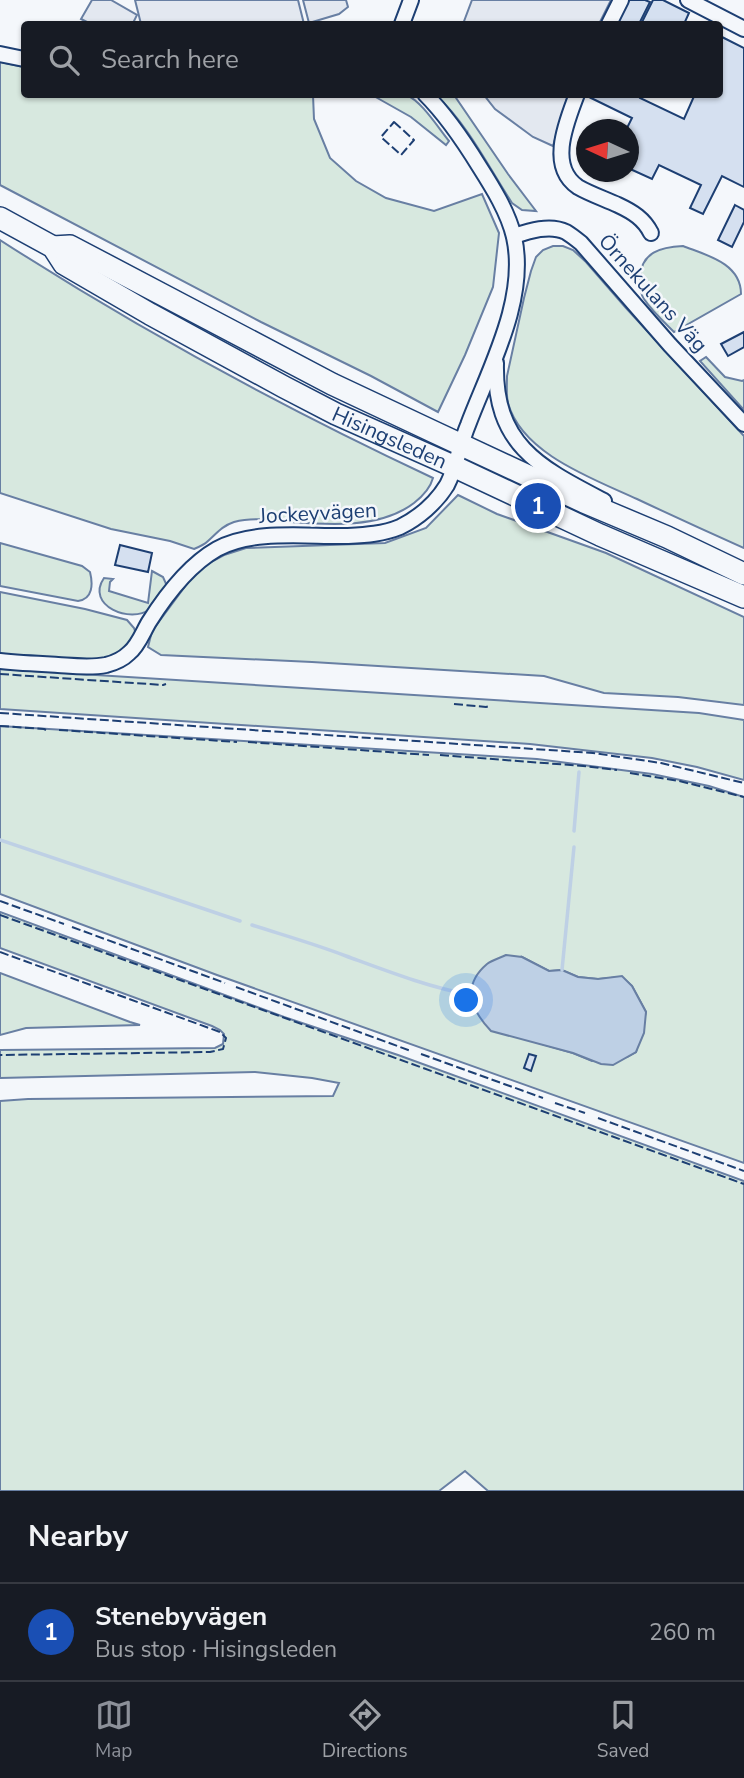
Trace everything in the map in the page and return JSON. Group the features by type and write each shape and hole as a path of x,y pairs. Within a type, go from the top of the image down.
{"highway":[{"name":"Hisingsleden","path":"0,218 53,247 64,264 150,314 336,414 600,535 744,597"},
{"name":"Hisingsleden","path":"53,247 70,246 332,384 744,574"}],"street":[{"path":"403,21 411,0"},
{"path":"610,21 621,0"},
{"path":"688,0 744,29"},
{"path":"0,54 21,58"},
{"path":"429,98 446,117 488,180 498,197 513,236 517,268 515,292 496,355 495,385 500,410 508,428 523,448 542,466 612,505 633,523"},
{"name":"Örnekulans Väg","path":"576,98 568,118 561,154 569,178 578,186 645,221 651,233"},
{"name":"Örnekulans Väg","path":"513,236 554,229 565,232 581,243 670,345 744,424"},
{"name":"Jockeyvägen","path":"0,661 85,667 119,661 131,652 151,618 183,577 219,548 259,537 381,533 418,517 448,482 496,355"}],"shaded area":[{"path":"92,0 111,0 137,15 134,21 81,19"},
{"path":"135,0 298,0 303,21 140,21"},
{"path":"303,0 346,0 348,7 339,14 308,21"},
{"path":"472,0 611,0 600,21 464,21"},
{"path":"0,62 21,66 21,98 313,98 314,119 330,158 356,181 386,198 434,211 482,194 499,233 493,287 438,412 0,185"},
{"path":"377,98 412,98 449,141 446,145 411,117"},
{"path":"439,98 456,98 536,211 522,210 512,203 468,133"},
{"path":"486,98 567,98 553,146 533,137 495,109"},
{"path":"0,240 105,305 212,366 433,478 430,486 414,503 386,517 337,524 241,520 226,526 205,544 194,549 170,541 111,529 0,493"},
{"path":"553,246 573,250 586,262 744,436 744,548 562,463 528,437 516,421 508,403 507,376 531,271 536,257"},
{"path":"683,246 711,257 729,268 739,283 741,294 674,332 643,297 640,278 641,269 648,257 660,250"},
{"path":"706,357 725,377 744,380 744,410 700,361"},
{"path":"458,495 497,514 606,553 744,617 744,705 678,697 604,693 544,676 161,655 148,647 152,631 198,569 224,555 246,548 385,543 426,528"},
{"path":"0,543 82,566 90,572 89,594 78,601 0,586"},
{"path":"152,571 163,577 167,586 153,607 142,613 113,610 100,597 104,578 113,579 109,591 148,603"},
{"path":"0,592 127,620 136,634 133,643 105,661 0,657"},
{"path":"0,669 699,713 744,720 744,780 652,758 530,744 0,709"},
{"path":"0,726 537,759 652,774 709,786 744,797 744,1163 217,975 0,894","holes":["522,957 549,971 562,970 578,977 598,979 622,977 632,986 646,1012 636,1052 627,1057 592,1061 535,1042"]},
{"path":"0,912 284,1017 398,1055 744,1181 744,1491 488,1491 465,1471 439,1491 0,1491 0,1101 333,1096 339,1083 255,1072 0,1078 0,1050 215,1048 223,1044 224,1034 212,1026 0,948"},
{"path":"0,973 140,1025 26,1028 0,1035"}],"water":[{"path":"506,955 522,957 549,971 562,970 578,977 598,979 622,976 632,986 646,1012 644,1033 636,1052 613,1065 601,1064 573,1053 491,1031 478,1015 472,989 479,972 487,964"}],"building":[{"path":"629,0 650,2 640,21 618,21"},
{"path":"653,0 663,0 689,13 685,21 642,21"},
{"path":"723,38 744,48 744,187 722,176 703,214 690,208 701,185 659,165 652,179 639,173 639,119 632,119 591,98 640,98 684,119 693,98 723,98"},
{"path":"735,205 744,210 744,222 732,247 718,240"},
{"path":"744,332 744,347 728,356 721,344"},
{"path":"120,545 152,553 148,572 115,565"},
{"path":"529,1054 536,1056 531,1071 524,1068"}],"waterway":[{"path":"574,831 579,772"},
{"path":"0,840 240,921"},
{"path":"562,970 574,847"},
{"path":"252,925 439,988 471,995"}],"fence":[{"path":"394,122 414,140 401,155 381,137 394,122"},
{"path":"0,674 166,684"},
{"path":"454,704 490,706"},
{"path":"0,713 593,753 661,763 744,783"},
{"path":"0,726 46,730"},
{"path":"59,730 237,742"},
{"path":"248,742 429,755"},
{"path":"440,755 617,770"},
{"path":"630,773 679,781 744,797"},
{"path":"0,901 64,924"},
{"path":"0,915 744,1184"},
{"path":"72,927 225,983"},
{"path":"0,952 220,1032 226,1038 223,1049 210,1052 0,1055"},
{"path":"236,987 411,1051"},
{"path":"421,1054 543,1098"},
{"path":"555,1103 585,1113"},
{"path":"598,1118 744,1171"}],"place":[{"name":"Stenebyvägen","path":"538,506"}]}
